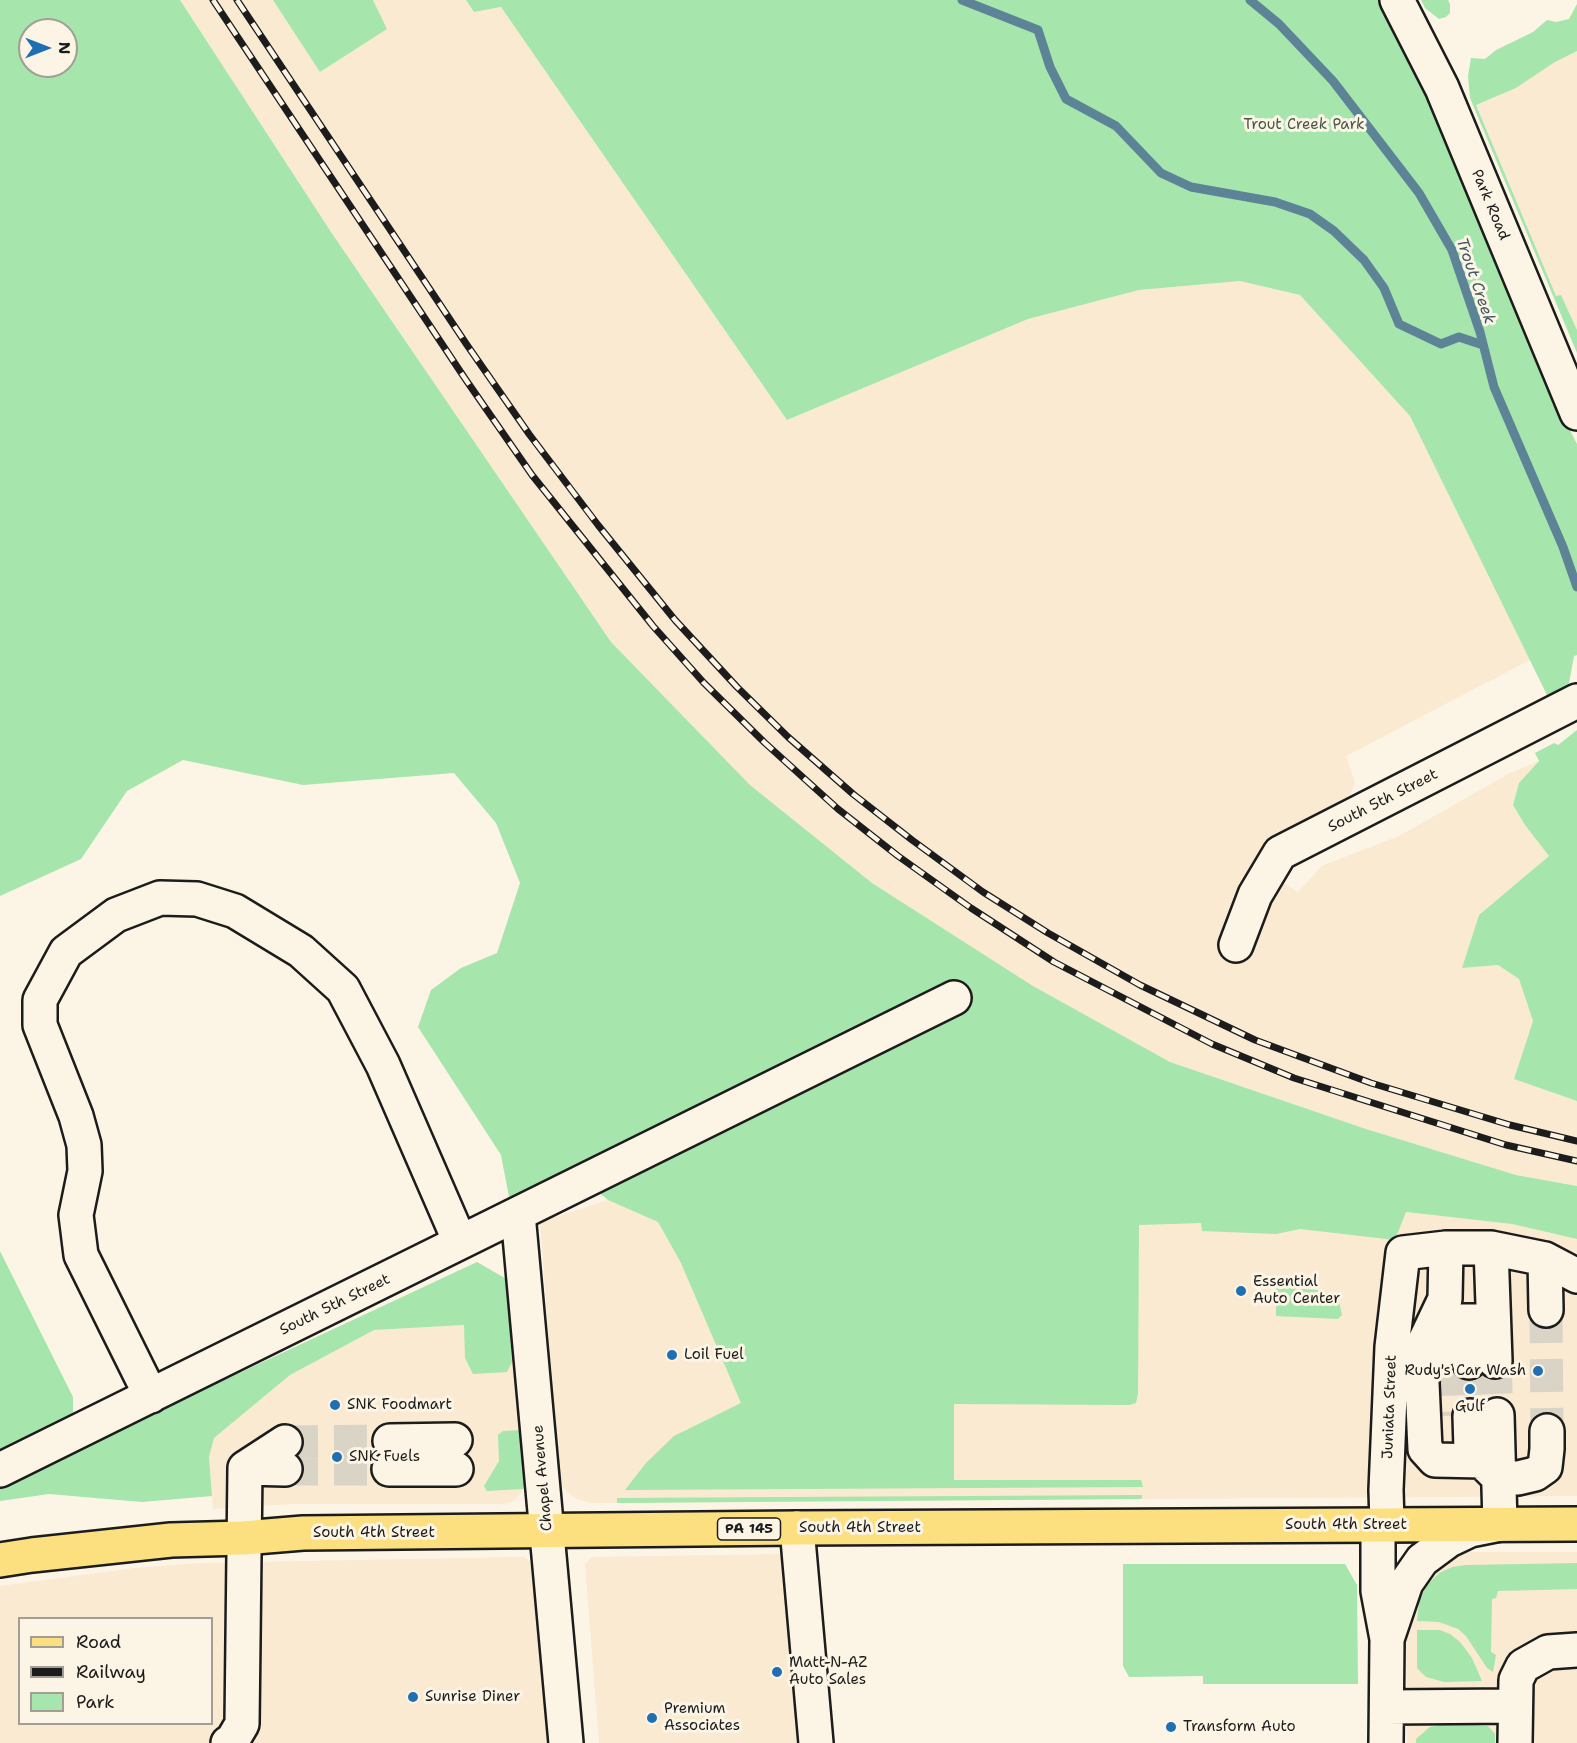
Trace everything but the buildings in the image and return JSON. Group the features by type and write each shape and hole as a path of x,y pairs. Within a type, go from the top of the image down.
{"main road":[{"name":"South 4th Street","path":"0,1560 171,1540 243,1538 303,1533 1577,1524"}],"street":[{"name":"Park Road","path":"1397,0 1442,88 1577,413"},
{"name":"South 5th Street","path":"1236,945 1255,895 1280,854 1577,701"},
{"path":"151,1396 81,1255 76,1215 85,1171 84,1145 76,1116 40,1025 40,1000 66,952 116,915 160,898 197,899 235,911 301,951 344,989 383,1065 460,1242"},
{"name":"South 5th Street","path":"0,1470 954,998"},
{"name":"Chapel Avenue","path":"518,1214 566,1743"},
{"path":"1489,1458 1482,1461 1435,1460 1425,1449 1422,1383 1424,1343 1444,1299 1446,1248 1491,1248 1545,1260 1577,1276"},
{"name":"Juniata Street","path":"1386,1743 1387,1640 1378,1591 1392,1347 1403,1253 1446,1248"},
{"path":"1481,1321 1443,1321 1469,1362 1481,1321 1491,1248"},
{"path":"1545,1260 1546,1310"},
{"path":"1387,1640 1406,1583 1422,1560 1449,1540 1470,1530 1500,1524 1489,1458 1470,1416 1444,1449 1489,1458 1518,1478 1535,1474 1545,1467 1547,1431"},
{"path":"390,1455 456,1454"},
{"path":"228,1743 232,1741 242,1724 245,1468 285,1456"},
{"path":"797,1528 816,1743"},
{"path":"1515,1743 1516,1680 1523,1666 1548,1652 1577,1650"},
{"path":"1387,1707 1515,1706"}],"shaded area":[{"path":"180,0 273,0 321,71 387,29 373,0 466,0 474,12 501,7 787,420 1028,319 1139,290 1240,281 1300,295 1410,416 1530,660 1346,756 1355,782 1350,796 1324,809 1256,866 1298,892 1322,866 1399,836 1510,773 1539,761 1519,783 1513,805 1549,856 1479,915 1462,968 1498,965 1519,979 1533,1021 1514,1079 1577,1101 1577,1186 1516,1175 1366,1129 1170,1062 1033,986 872,883 750,785 611,642 331,232"},
{"path":"1577,51 1577,330 1561,295 1556,297 1476,105 1516,88 1555,62"},
{"path":"889,1182 1406,1212 1512,1224 1577,1239 1577,1496 590,1503 577,1499 567,1492 563,1487 559,1471 540,1222 608,1200 658,1222 681,1263"},
{"path":"464,1325 515,1336 525,1483 522,1492 513,1501 504,1504 293,1504 213,1509 209,1457 214,1438 290,1375 374,1330"},
{"path":"1577,1552 1577,1743 1407,1743 1406,1613 1415,1584 1452,1554"},
{"path":"787,1554 806,1743 599,1743 585,1564 592,1557"},
{"path":"524,1557 530,1562 534,1572 548,1743 0,1743 0,1586 135,1568 200,1563"}],"green space":[{"path":"0,0 180,0 331,232 611,642 750,785 872,883 1033,986 1170,1062 1366,1129 1516,1175 1577,1186 1577,1239 1512,1224 1406,1212 1395,1240 1300,1229 1276,1234 1202,1231 1201,1223 1139,1225 1138,1393 1136,1403 1129,1405 954,1404 954,1480 1141,1480 1143,1487 625,1490 646,1463 674,1436 741,1403 681,1263 658,1222 608,1200 573,1171 510,1202 501,1155 418,1027 431,990 461,968 497,953 520,883 496,823 454,773 303,785 183,760 127,791 81,859 0,896"},
{"path":"273,0 373,0 387,29 320,72"},
{"name":"Trout Creek Park","path":"466,0 1383,0 1406,40 1561,413 1577,444 1577,655 1574,656 1569,683 1548,697 1410,416 1300,295 1240,281 1139,290 1028,319 787,420 501,7 474,12"},
{"path":"1421,0 1448,0 1450,13 1439,19 1425,8"},
{"path":"1577,4 1577,51 1555,62 1516,88 1476,105 1556,296 1561,295 1577,330 1577,353 1470,98 1468,76 1471,58 1485,59 1496,50 1533,32 1547,20 1556,22 1569,19"},
{"path":"1577,730 1577,1101 1514,1079 1533,1021 1519,979 1498,965 1462,968 1479,915 1549,856 1513,805 1519,783 1539,761 1535,753 1554,743 1558,745"},
{"path":"0,1251 73,1397 73,1415 40,1437 0,1457"},
{"path":"477,1262 510,1281 515,1336 510,1335 512,1362 507,1372 473,1374 465,1358 464,1325 374,1330 290,1375 214,1438 209,1457 212,1496 142,1502 49,1494 0,1501 0,1481 175,1403"},
{"path":"1276,1287 1317,1290 1332,1294 1339,1301 1342,1315 1338,1319 1276,1316"},
{"path":"522,1430 525,1483 523,1489 487,1491 484,1486 499,1461 498,1435 503,1431"},
{"path":"1142,1495 1140,1499 617,1503 617,1498"},
{"path":"1577,1563 1577,1589 1498,1591 1496,1598 1492,1599 1491,1652 1496,1655 1493,1672 1487,1668 1466,1636 1458,1629 1439,1622 1417,1621 1419,1602 1426,1586 1439,1573 1452,1567"},
{"path":"1123,1564 1345,1564 1357,1585 1358,1684 1203,1684 1203,1676 1129,1677 1123,1666"},
{"path":"1417,1630 1440,1630 1450,1634 1460,1642 1472,1658 1482,1681 1444,1682 1426,1677 1417,1668"},
{"path":"1450,1723 1488,1726 1495,1734 1495,1743 1416,1743 1416,1739 1430,1727"}],"waterway":[{"path":"962,0 1038,30 1050,67 1066,99 1116,126 1161,173 1191,187 1275,202 1310,214 1334,231 1364,260 1384,288 1399,324 1441,344 1459,337 1483,345"},
{"name":"Trout Creek","path":"1250,0 1279,24 1333,81 1419,193 1452,250 1480,332 1494,387 1563,547 1577,587"}],"tunnel":[{"path":"1546,1310 1547,1431"},
{"path":"1495,1361 1497,1415"},
{"path":"1469,1362 1470,1416"},
{"path":"1442,1363 1444,1416"},
{"path":"285,1442 390,1441"},
{"path":"285,1469 389,1469"}],"railway":[{"path":"213,0 466,380 532,475 653,626 704,683 765,743 838,809 898,856 971,908 1054,962 1212,1044 1294,1078 1506,1145 1577,1161"},
{"path":"237,0 467,345 529,434 598,525 675,620 737,687 788,737 853,794 983,892 1048,933 1140,985 1255,1040 1371,1083 1510,1125 1577,1141"}],"place":[{"name":"Essential Auto Center","path":"1241,1291"},
{"name":"Loil Fuel","path":"672,1355"},
{"name":"Rudy's Car Wash","path":"1538,1371"},
{"name":"Gulf","path":"1470,1389"},
{"name":"SNK Foodmart","path":"335,1405"},
{"name":"SNK Fuels","path":"337,1457"},
{"name":"Matt-N-AZ Auto Sales","path":"777,1672"},
{"name":"Sunrise Diner","path":"413,1697"},
{"name":"Premium Associates","path":"652,1718"},
{"name":"Transform Auto","path":"1171,1727"}]}
